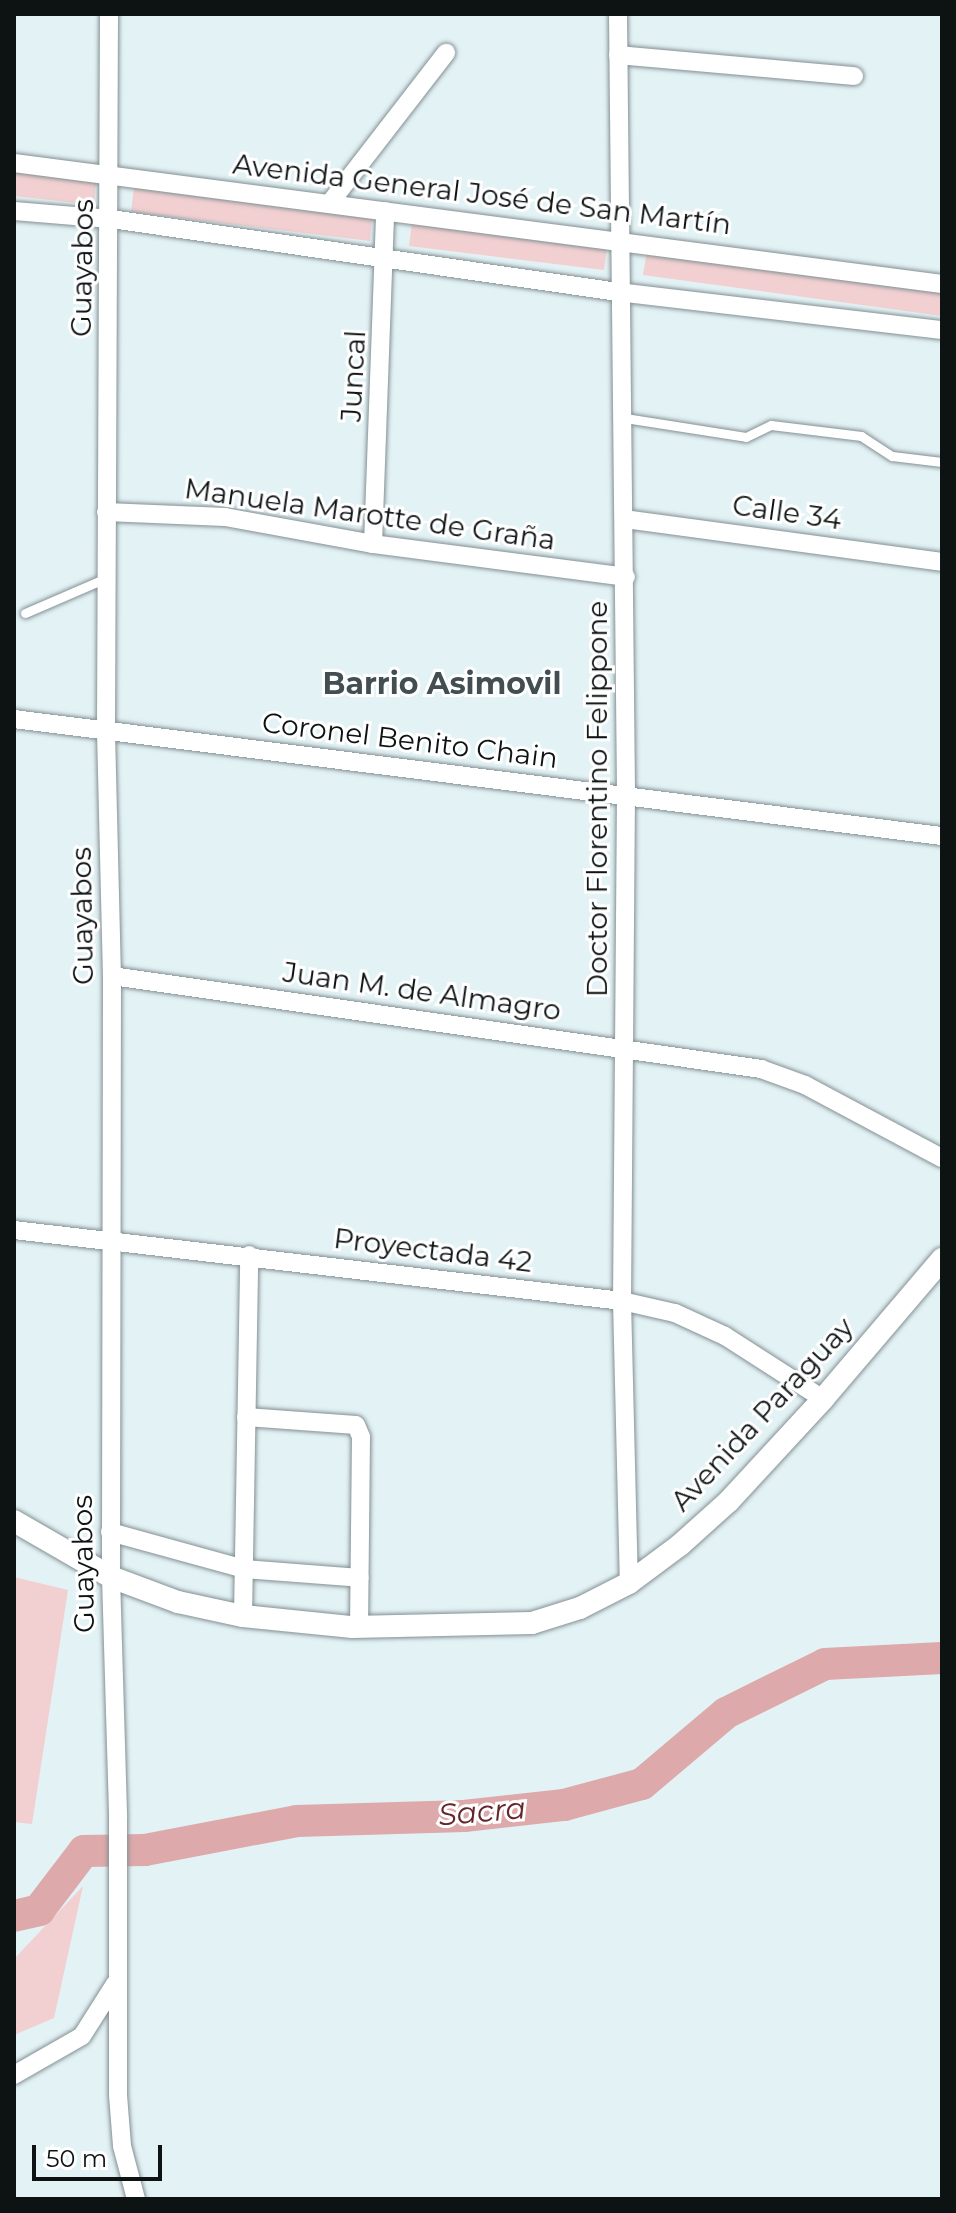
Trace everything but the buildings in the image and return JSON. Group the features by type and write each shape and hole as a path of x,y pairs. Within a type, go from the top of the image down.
{"street":[{"name":"Guayabos","path":"109,14 111,219 106,732 112,976 110,1532 118,1818 122,2146 136,2199"},
{"name":"Doctor Florentino Felippone","path":"618,14 618,292 625,418 626,577 622,1301 629,1583"},
{"path":"330,203 446,53"},
{"path":"618,55 854,76"},
{"name":"Avenida General José de San Martín","path":"14,163 620,239 942,284"},
{"path":"14,211 111,219 618,292 942,330"},
{"name":"Juncal","path":"373,544 386,258 385,211"},
{"name":"Manuela Marotte de Graña","path":"106,512 225,517 373,544 626,577"},
{"name":"Calle 34","path":"625,519 942,562"},
{"name":"Coronel Benito Chain","path":"14,719 942,836"},
{"name":"Juan M. de Almagro","path":"112,976 761,1069 805,1085 942,1158"},
{"name":"Proyectada 42","path":"14,1230 109,1237 622,1301 675,1313 725,1336 823,1399"},
{"path":"243,1616 249,1255"},
{"name":"Avenida Paraguay","path":"14,1521 111,1577 178,1602 243,1616 359,1627 532,1623 580,1608 629,1583 729,1501 823,1399 942,1259"},
{"path":"246,1417 356,1425 361,1437 359,1627"},
{"path":"110,1532 244,1569 360,1578"},
{"path":"14,2075 82,2036 118,1977"}],"lane":[{"path":"625,418 746,437 771,425 861,436 892,456 942,462"},
{"path":"25,613 106,578"}],"shaded area":[{"path":"14,171 96,180 94,205 14,196"},
{"path":"134,187 372,217 370,241 131,212"},
{"path":"412,222 607,246 604,270 409,246"},
{"path":"647,251 942,292 942,316 643,275"},
{"path":"14,1577 68,1590 32,1824 14,1822"},
{"path":"83,1886 54,2018 14,2035 14,1959"}],"waterway":[{"name":"Sacra","path":"14,1916 39,1910 84,1851 145,1850 297,1821 464,1816 564,1805 642,1784 726,1713 825,1664 942,1658"}],"district":[{"name":"Barrio Asimovil","path":"442,684"}]}
